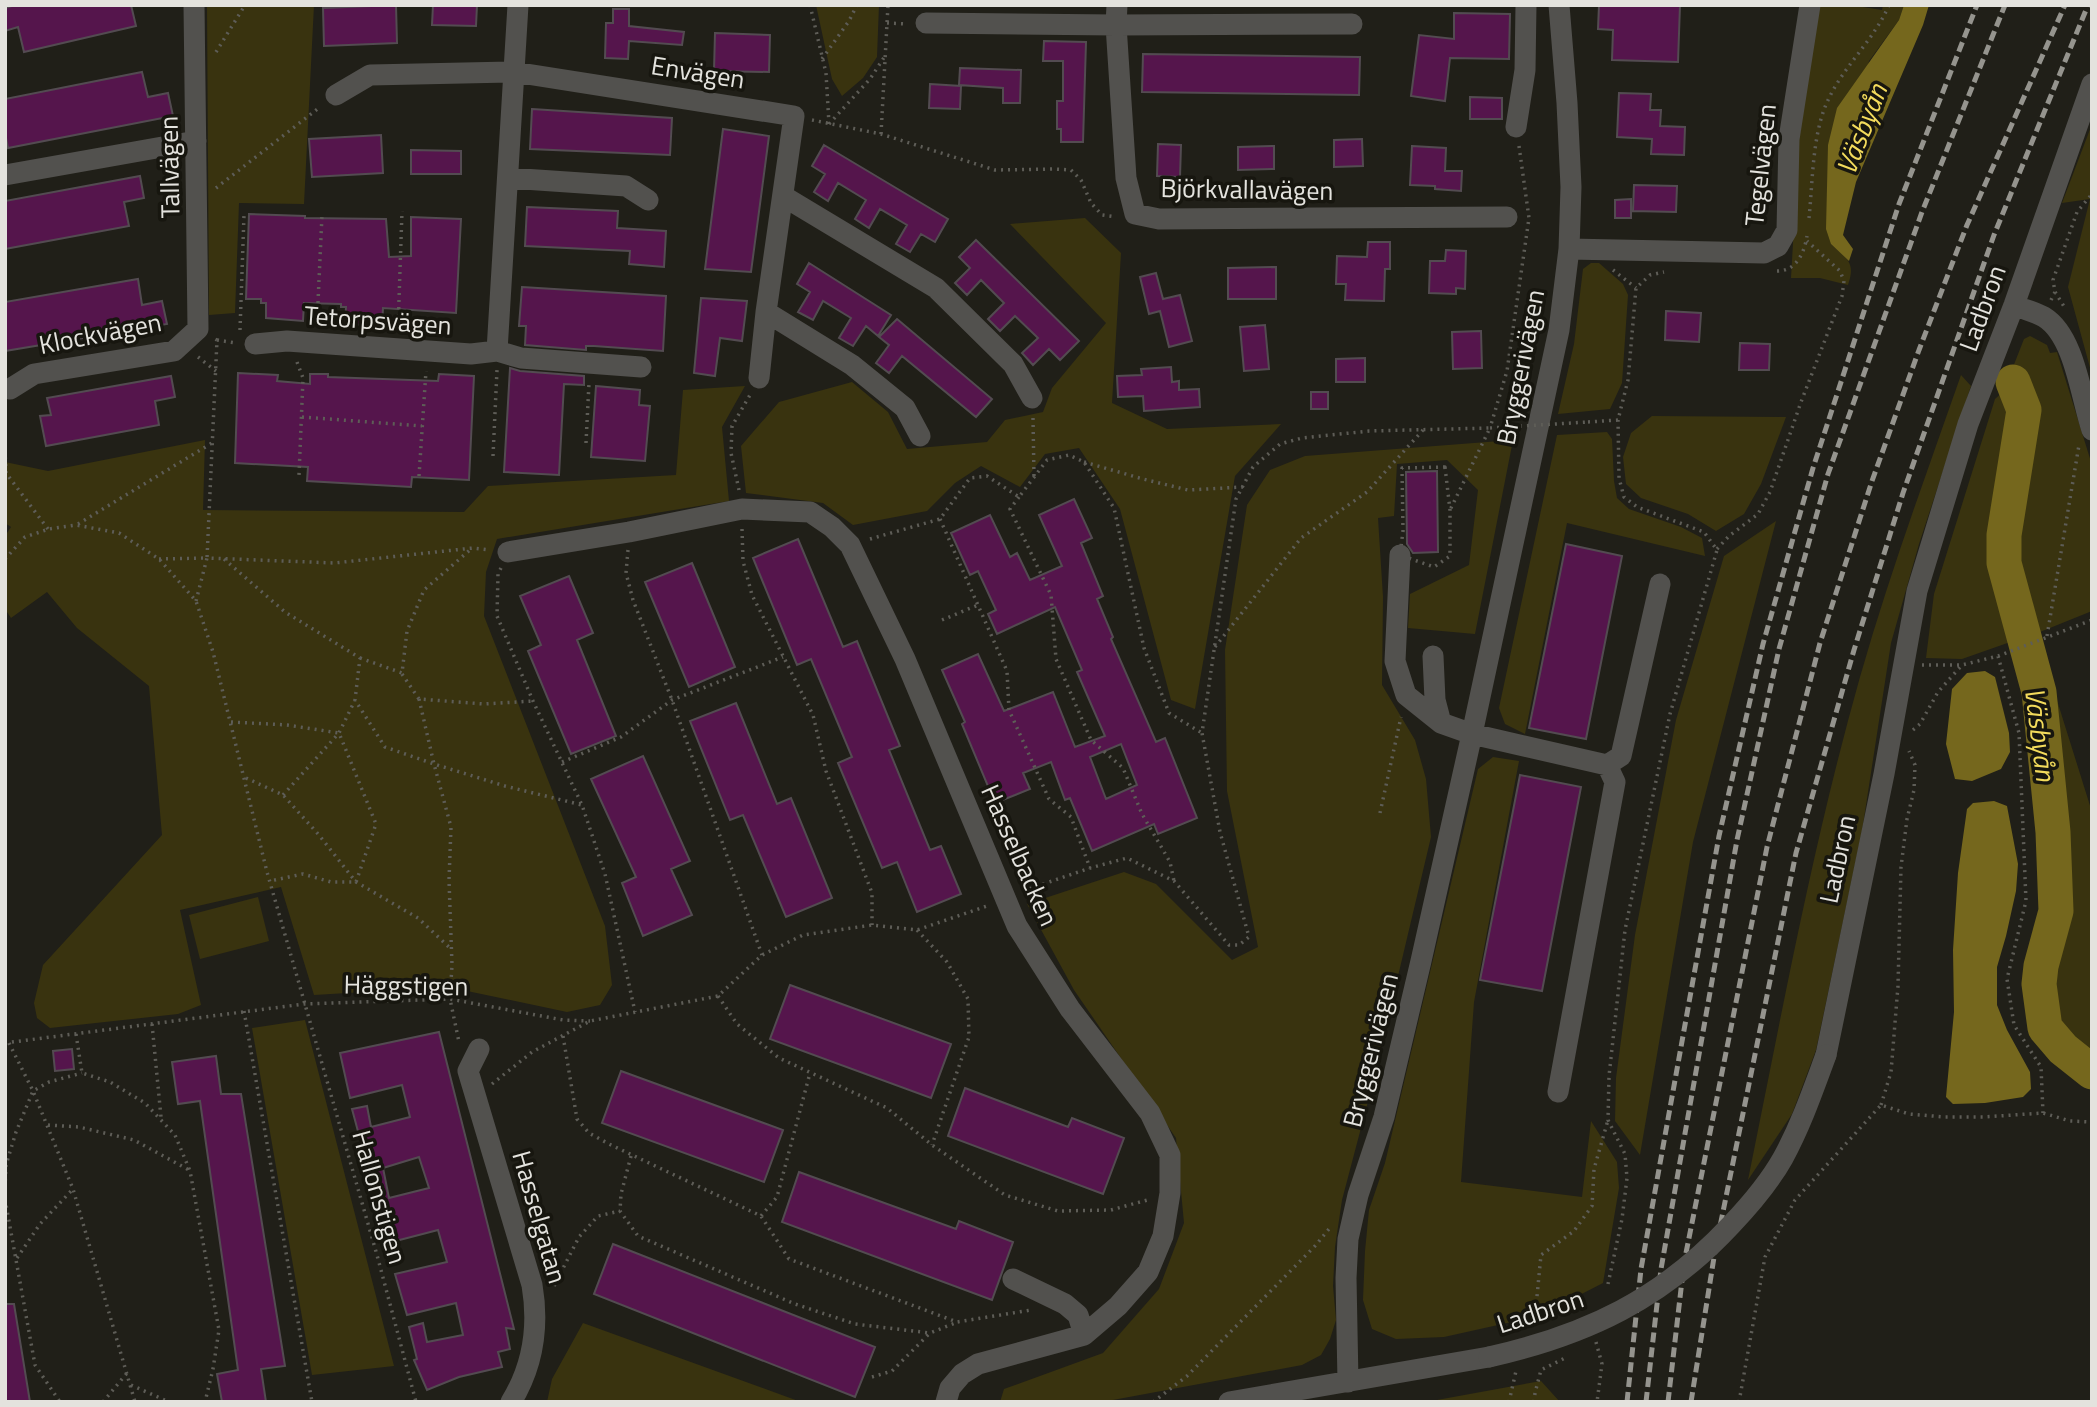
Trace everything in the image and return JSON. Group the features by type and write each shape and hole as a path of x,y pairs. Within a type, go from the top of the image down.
{"street":[{"name":"Tallvägen","path":"194,5 198,329"},
{"path":"498,351 518,5"},
{"path":"1516,127 1525,70 1526,5"},
{"name":"Bryggerivägen","path":"1348,1382 1348,1239 1357,1195 1384,1117 1398,1062 1559,330 1569,249 1571,187 1559,5"},
{"name":"Tegelvägen","path":"1569,249 1764,253 1778,246 1787,230 1789,139 1810,5"},
{"path":"926,23 1116,15 1352,24"},
{"name":"Björkvallavägen","path":"1116,15 1126,178 1135,214 1159,219 1507,217"},
{"path":"335,95 370,75 514,72"},
{"name":"Envägen","path":"514,72 794,116"},
{"name":"Ladbron","path":"1348,1382 1489,1357 1558,1339 1625,1310 1677,1275 1713,1245 1765,1186 1783,1158 1803,1118 1826,1055 1884,774 1917,591 1968,424 2014,305 2092,84"},
{"path":"760,378 766,312 794,116"},
{"path":"5,175 196,141"},
{"path":"508,178 626,187 648,200"},
{"path":"783,195 936,288 1013,364 1032,398"},
{"path":"2014,305 2045,318 2060,334 2070,352 2086,435"},
{"path":"766,312 863,374 905,408 920,436"},
{"name":"Klockvägen","path":"10,389 34,374 174,351 198,329"},
{"name":"Tetorpsvägen","path":"247,337 471,354 498,351 521,358 641,367"},
{"name":"Hasselbacken","path":"508,552 629,532 742,509 810,512 832,527 850,545 905,659 1017,926 1070,1009 1150,1113 1170,1155 1170,1193 1163,1236 1148,1272 1118,1306 1084,1335 978,1364 962,1374 950,1388 946,1402"},
{"path":"1400,555 1395,661 1406,695 1441,723 1472,734 1607,765 1621,756 1660,584"},
{"path":"1433,656 1435,700 1441,723"},
{"path":"1558,1092 1615,782 1607,765"},
{"path":"468,1071 479,1049"},
{"name":"Hasselgatan","path":"468,1071 532,1285 536,1308 536,1332 523,1383 511,1402"},
{"path":"1013,1279 1065,1304 1078,1315 1084,1335"},
{"path":"1229,1402 1348,1382"}],"path":[{"path":"195,83 245,5"},
{"path":"810,5 826,73 829,124"},
{"path":"822,59 857,5"},
{"path":"881,134 888,5"},
{"path":"1772,271 1785,271 1800,260 1807,241 1819,125 1829,97 1885,16 1889,5"},
{"path":"887,23 899,24"},
{"path":"829,124 870,79 885,55"},
{"path":"197,202 335,95"},
{"path":"794,116 881,134 995,170 1071,170 1081,180 1091,203 1102,215 1117,217 1135,214"},
{"path":"1450,510 1490,428 1507,371 1529,218 1516,127"},
{"path":"2045,318 2055,292 2053,280 2077,212 2092,194"},
{"path":"398,349 402,211"},
{"path":"244,215 247,337"},
{"path":"316,343 322,215"},
{"path":"1507,217 1529,218"},
{"path":"1535,1317 1541,1255 1574,1231 1592,1206 1594,1169 1608,1120 1609,1076 1625,930 1670,714 1717,550 1728,536 1758,513 1770,492 1842,296 1844,281 1840,271 1807,241"},
{"path":"1608,267 1636,288"},
{"path":"1668,271 1650,275 1636,288 1628,380 1618,420 1619,478 1624,496 1637,507 1704,532 1717,550"},
{"path":"196,601 206,558 217,341 198,329"},
{"path":"287,341 303,378 299,475"},
{"path":"419,477 427,351"},
{"path":"493,456 498,351"},
{"path":"586,443 590,363"},
{"path":"760,378 732,426 732,453 742,509 743,561 752,594 813,715 826,771 872,893 872,925"},
{"path":"1032,398 1034,477"},
{"path":"302,417 391,421 422,426"},
{"path":"1023,891 1127,858 1174,881 1229,945 1239,945 1249,937 1220,832 1202,733 1236,499 1254,467 1280,444 1302,438 1369,431 1490,428 1618,420"},
{"path":"1215,647 1301,538 1367,492 1423,430"},
{"path":"2047,636 2086,435"},
{"path":"76,526 212,443"},
{"path":"5,450 6,473 49,529"},
{"path":"1174,881 1170,863 1142,814 1123,768 1091,740 1056,659 1051,595 1010,509 1047,460 1069,455 1084,462 1188,490 1243,486"},
{"path":"1084,462 1114,508 1144,648 1169,713 1202,733"},
{"path":"1445,467 1450,510 1450,556 1434,567 1400,555 1403,531 1402,468 1445,467"},
{"path":"850,545 940,519 970,478 987,476 1020,497"},
{"path":"940,519 1007,671 1009,710 1049,799 1071,817 1090,868"},
{"path":"5,559 25,537 49,529 76,526 119,533 159,559 196,601"},
{"path":"629,532 626,573 633,600 672,700 762,954"},
{"path":"159,559 334,563 473,548 508,552 498,574 497,616 582,805 605,874 635,1012"},
{"path":"402,673 407,631 424,590 473,548"},
{"path":"224,559 285,612 360,658 402,673 419,699 451,827 450,999 468,1071"},
{"name":"Hallonstigen","path":"196,601 213,652 303,1003 377,1255 416,1402"},
{"path":"942,620 978,605"},
{"path":"1917,666 1962,665 1998,656 2092,620"},
{"path":"1998,656 2018,733 2026,889 2026,901 2007,979 2014,1025 2041,1067 2043,1113"},
{"path":"561,762 621,737 672,700 783,657"},
{"path":"283,795 339,733 355,700 360,658"},
{"path":"1911,732 1920,724 1938,692 1962,665"},
{"path":"1380,813 1406,695"},
{"path":"419,699 484,704 533,701"},
{"path":"355,700 385,747 505,786 582,805"},
{"path":"231,722 287,724 339,733"},
{"path":"339,733 376,824 356,882"},
{"path":"1739,1402 1765,1257 1795,1200 1881,1105 1891,1072 1898,986 1901,867 1914,790 1915,765 1907,748"},
{"path":"245,777 283,795 356,882 418,918 451,949"},
{"path":"270,881 303,874 331,882 356,882"},
{"path":"475,1096 532,1052 590,1021 718,996 762,954 803,935 872,925 917,930 989,905"},
{"path":"917,930 947,962 968,999 970,1037 932,1145"},
{"path":"718,996 737,1024 779,1058 887,1108 932,1145 1005,1195 1058,1211 1111,1210 1170,1193"},
{"name":"Häggstigen","path":"7,1043 303,1003 450,999 563,1020 590,1021"},
{"path":"244,1012 312,1402"},
{"path":"152,1024 161,1119"},
{"path":"76,1034 82,1073"},
{"path":"563,1036 577,1119 589,1133 761,1216 789,1259 957,1322"},
{"path":"7,1043 33,1091 72,1189 135,1402"},
{"path":"5,1188 6,1165 33,1091 49,1082 82,1073 110,1082 145,1103 161,1119 175,1135 190,1171 219,1331 205,1402"},
{"path":"761,1216 777,1197 810,1073"},
{"path":"1881,1105 1909,1114 1945,1117 2043,1113 2070,1121 2092,1122"},
{"path":"1608,1120 1625,1154 1627,1178 1620,1231 1608,1284"},
{"path":"47,1125 79,1126 134,1140 190,1171"},
{"path":"632,1155 621,1195 620,1211 638,1236 795,1304 855,1324 930,1333"},
{"path":"16,1259 40,1224 72,1189"},
{"path":"5,1199 35,1365 60,1402"},
{"path":"536,1308 548,1297 579,1237 598,1216 620,1211"},
{"path":"1153,1402 1187,1376 1332,1226"},
{"path":"872,1377 891,1371 930,1333 957,1322 1065,1304"},
{"path":"1595,1340 1602,1364 1597,1402"},
{"path":"1534,1402 1541,1370 1575,1353"},
{"path":"1509,1402 1516,1368"},
{"path":"103,1402 127,1373"},
{"path":"131,1385 169,1402"}],"shaded area":[{"path":"207,5 314,5 304,204 239,203 235,313 209,315"},
{"path":"816,5 879,5 877,57 863,78 842,96 832,79"},
{"path":"1819,5 1850,5 1882,10 1883,5 1904,5 1899,20 1869,61 1831,244 1846,258 1850,266 1848,285 1820,278 1791,278 1799,139"},
{"path":"2092,124 2092,375 2068,287 2090,199 2062,203"},
{"path":"1085,218 1121,253 1112,403 1167,429 1281,424 1235,476 1195,709 1171,700 1120,509 1079,448 1045,454 1020,487 981,466 955,483 927,511 853,525 823,503 746,493 741,446 779,402 852,382 888,412 907,449 987,442 1005,420 1043,412 1052,388 1106,323 1010,224"},
{"path":"1591,263 1599,263 1623,284 1628,295 1622,383 1610,409 1558,414 1574,344 1583,269"},
{"path":"2030,336 2047,345 2050,353 2057,352 2092,465 2092,611 2035,634 2015,575 2013,538 2033,408 2027,383 2013,367 2024,339"},
{"path":"1961,375 1971,386 1919,544 1891,643 1862,831 1816,1050 1792,1114 1748,1180 1799,928 1843,739 1883,601"},
{"path":"745,386 722,427 729,501 497,539 486,572 484,616 605,926 612,985 600,1005 567,1012 448,987 314,995 281,887 180,910 201,1005 178,1014 50,1028 37,1018 34,1003 43,965 162,835 149,686 77,628 47,592 11,618 5,609 5,536 11,527 5,523 5,462 48,471 205,440 203,510 464,512 488,486 676,475 683,390"},
{"path":"2004,391 2013,397 2009,457 1995,531 1998,584 2016,640 1962,659 1926,658 1934,594 1995,399"},
{"path":"1652,416 1786,417 1761,484 1744,514 1716,531 1688,514 1641,498 1626,484 1623,457 1631,433"},
{"path":"1607,432 1612,439 1617,498 1629,509 1681,527 1702,538 1705,556 1567,523 1525,734 1505,724 1499,708 1557,435"},
{"path":"1513,440 1475,634 1408,628 1410,594 1469,565 1478,490 1447,460 1397,464 1394,516 1378,518 1383,597 1382,685 1415,740 1426,779 1431,837 1342,1200 1333,1286 1336,1320 1330,1339 1321,1355 1302,1365 1102,1402 1000,1402 1004,1389 1103,1353 1159,1289 1184,1223 1176,1138 1074,990 1027,904 1124,872 1156,884 1232,960 1258,947 1227,791 1225,650 1247,505 1270,470 1305,456"},
{"path":"1776,521 1693,842 1640,1155 1615,1121 1616,1078 1635,935 1676,720 1724,556"},
{"path":"2040,646 2092,812 2092,1062 2065,1043 2052,1016 2050,981 2066,909 2051,720 2035,649"},
{"path":"1493,757 1519,761 1474,1002 1461,1182 1582,1197 1591,1121 1617,1162 1619,1188 1603,1283 1525,1319 1444,1337 1396,1339 1372,1329 1363,1300 1369,1210 1385,1163 1478,769"},
{"path":"258,897 269,941 200,959 189,915"},
{"path":"305,1020 394,1366 312,1375 252,1028"},
{"path":"583,1323 801,1402 547,1402 552,1379"},
{"path":"1541,1381 1560,1402 1426,1402"}],"water":[{"name":"Väsbyån","path":"1904,5 1929,5 1856,182 1843,235 1853,249 1849,261 1831,244 1826,229 1828,145 1837,108 1899,20"},
{"path":"1985,671 1995,677 2009,733 2010,752 2001,769 1972,781 1955,779 1946,744 1952,689 1967,673"},
{"path":"1994,801 2007,806 2018,864 2016,891 1997,967 1997,1005 2030,1072 2031,1089 2023,1097 1985,1103 1953,1104 1946,1097 1954,1012 1953,950 1958,873 1967,809 1973,803"}],"building":[{"path":"15,5 131,5 136,26 24,52 18,27 5,31 5,8"},
{"path":"396,5 397,43 324,46 323,8"},
{"path":"433,5 477,5 476,26 432,25"},
{"path":"1599,5 1680,5 1678,62 1612,60 1613,30 1598,29"},
{"path":"613,9 629,9 629,26 684,32 682,45 629,41 628,59 605,58 606,23 613,23"},
{"path":"1454,13 1510,14 1509,59 1450,58 1445,101 1411,96 1419,35 1454,39"},
{"path":"715,33 770,35 769,72 714,71"},
{"path":"1044,41 1086,42 1083,142 1061,142 1061,129 1057,129 1057,101 1063,101 1063,61 1043,61"},
{"path":"1143,54 1360,57 1359,95 1142,92"},
{"path":"960,68 1021,70 1020,103 1003,103 1003,88 959,85"},
{"path":"142,72 148,97 168,93 173,116 8,148 5,99"},
{"path":"930,84 961,86 960,109 929,108"},
{"path":"1619,93 1651,94 1650,110 1661,110 1660,126 1685,127 1684,155 1651,154 1652,139 1617,137"},
{"path":"1470,97 1502,98 1502,119 1470,119"},
{"path":"532,109 672,118 670,155 530,149"},
{"path":"723,129 769,136 751,272 705,269"},
{"path":"381,135 383,173 312,177 309,139"},
{"path":"1362,139 1363,166 1334,167 1334,140"},
{"path":"1158,144 1181,145 1180,177 1157,176"},
{"path":"824,145 948,219 935,242 921,234 910,252 896,244 907,225 880,209 869,228 855,219 866,200 838,183 828,201 814,192 825,174 812,166"},
{"path":"1274,146 1274,169 1238,170 1238,147"},
{"path":"1412,146 1446,148 1445,171 1462,171 1461,191 1410,185"},
{"path":"411,150 461,151 461,174 411,174"},
{"path":"140,176 144,198 124,202 129,226 5,249 5,201"},
{"path":"1634,185 1677,186 1676,212 1633,211"},
{"path":"1631,199 1631,218 1615,218 1615,200"},
{"path":"527,207 618,211 617,228 666,231 664,267 629,264 630,251 525,246"},
{"path":"249,214 386,219 389,257 411,256 411,217 461,219 456,313 383,308 382,326 345,324 346,307 341,307 341,304 304,303 303,321 266,318 266,303 261,303 261,299 246,299"},
{"path":"976,240 1079,341 1060,360 1049,349 1033,365 1022,353 1038,338 1015,316 1000,331 988,319 1004,303 981,280 967,295 955,283 970,268 959,257"},
{"path":"1368,242 1390,242 1390,269 1385,269 1384,301 1345,300 1346,284 1336,284 1337,256 1367,257"},
{"path":"1446,250 1466,251 1465,289 1456,288 1456,294 1429,293 1430,261 1445,261"},
{"path":"809,263 891,315 878,336 866,326 853,346 839,338 851,318 823,301 813,320 798,312 810,292 797,284"},
{"path":"1276,267 1276,299 1228,299 1228,268"},
{"path":"1156,273 1163,299 1180,295 1192,341 1169,347 1160,311 1149,314 1140,277"},
{"path":"138,279 142,305 162,301 167,324 5,351 5,302"},
{"path":"522,287 666,296 663,351 594,346 586,346 586,350 525,345 526,326 519,326"},
{"path":"701,298 747,301 742,341 720,338 715,376 694,373"},
{"path":"1666,311 1701,313 1699,342 1665,340"},
{"path":"897,319 992,399 976,417 902,356 889,373 876,363 889,345 879,337"},
{"path":"1265,325 1269,369 1244,371 1240,327"},
{"path":"1481,331 1482,368 1453,369 1452,332"},
{"path":"1740,343 1770,344 1769,370 1739,370"},
{"path":"1365,358 1365,382 1336,382 1336,359"},
{"path":"1171,367 1172,382 1179,381 1179,390 1199,389 1200,407 1144,411 1143,396 1118,397 1117,376 1142,375 1141,369"},
{"path":"510,368 584,376 584,385 564,384 559,475 504,472"},
{"path":"238,373 278,375 277,381 310,384 310,374 438,381 439,374 474,376 469,480 412,477 411,487 307,481 308,467 235,463"},
{"path":"171,376 175,397 155,401 159,425 46,446 40,416 51,415 47,398"},
{"path":"596,386 640,390 639,405 650,406 645,461 591,457"},
{"path":"1311,392 1328,392 1328,409 1311,409"},
{"path":"1437,471 1438,552 1413,553 1407,544 1406,472"},
{"path":"1074,499 1092,538 1081,543 1103,596 1097,599 1113,637 1111,639 1156,742 1165,738 1197,818 1158,834 1154,824 1092,851 1070,798 1065,800 1051,762 1023,773 1030,789 995,803 962,724 965,722 942,670 978,654 1004,711 1053,692 1075,747 1105,736 1077,672 1082,670 1055,607 997,634 988,614 996,610 978,571 970,575 951,533 990,515 1010,557 1017,553 1030,580 1062,566 1039,515","holes":["1121,744 1137,785 1106,799 1090,757"]},
{"path":"798,539 843,647 857,641 900,746 889,750 930,850 941,846 961,894 917,912 897,862 882,868 838,763 852,757 811,659 797,665 753,558"},
{"path":"1566,544 1622,556 1586,739 1529,728"},
{"path":"692,563 735,667 689,687 645,582"},
{"path":"569,576 593,633 577,640 616,736 571,754 528,651 541,645 520,596"},
{"path":"736,703 777,804 791,798 832,898 786,917 743,815 730,820 690,721"},
{"path":"643,756 690,861 671,869 692,915 643,936 622,883 636,877 591,779"},
{"path":"1520,775 1581,787 1542,991 1480,980"},
{"path":"790,985 951,1044 931,1098 770,1039"},
{"path":"439,1032 514,1329 506,1328 510,1349 498,1352 502,1367 459,1377 427,1390 414,1360 417,1359 409,1327 423,1323 427,1342 463,1335 456,1303 407,1315 395,1274 447,1262 438,1230 388,1243 352,1109 367,1106 371,1127 410,1117 402,1085 350,1098 340,1053","holes":["419,1157 429,1188 389,1198 383,1168"]},
{"path":"72,1049 74,1069 55,1071 53,1051"},
{"path":"216,1056 221,1094 241,1094 285,1366 261,1369 266,1402 222,1402 217,1374 238,1370 200,1101 178,1104 172,1062"},
{"path":"621,1071 783,1130 764,1182 602,1123"},
{"path":"965,1088 1068,1127 1072,1118 1124,1138 1103,1194 948,1136"},
{"path":"799,1172 956,1229 959,1221 1013,1242 992,1300 782,1222"},
{"path":"613,1244 875,1347 855,1397 594,1294"},
{"path":"5,1304 14,1304 30,1402 5,1402"}],"waterway":[{"name":"Väsbyån","path":"2013,382 2024,410 2004,535 2004,563 2039,692 2053,832 2056,911 2041,966 2039,984 2045,1028 2063,1049 2092,1072"}],"railway":[{"path":"1627,1402 1641,1269 1719,836 1763,644 1813,468 1899,204 1977,5"},
{"path":"1646,1402 1661,1269 1737,840 1779,649 1828,474 1922,212 2005,5"},
{"path":"1668,1402 1684,1263 1767,847 1820,643 1872,481 1967,225 2065,5"},
{"path":"1691,1402 1715,1251 1796,853 1854,650 1903,493 1994,235 2088,5"}]}
